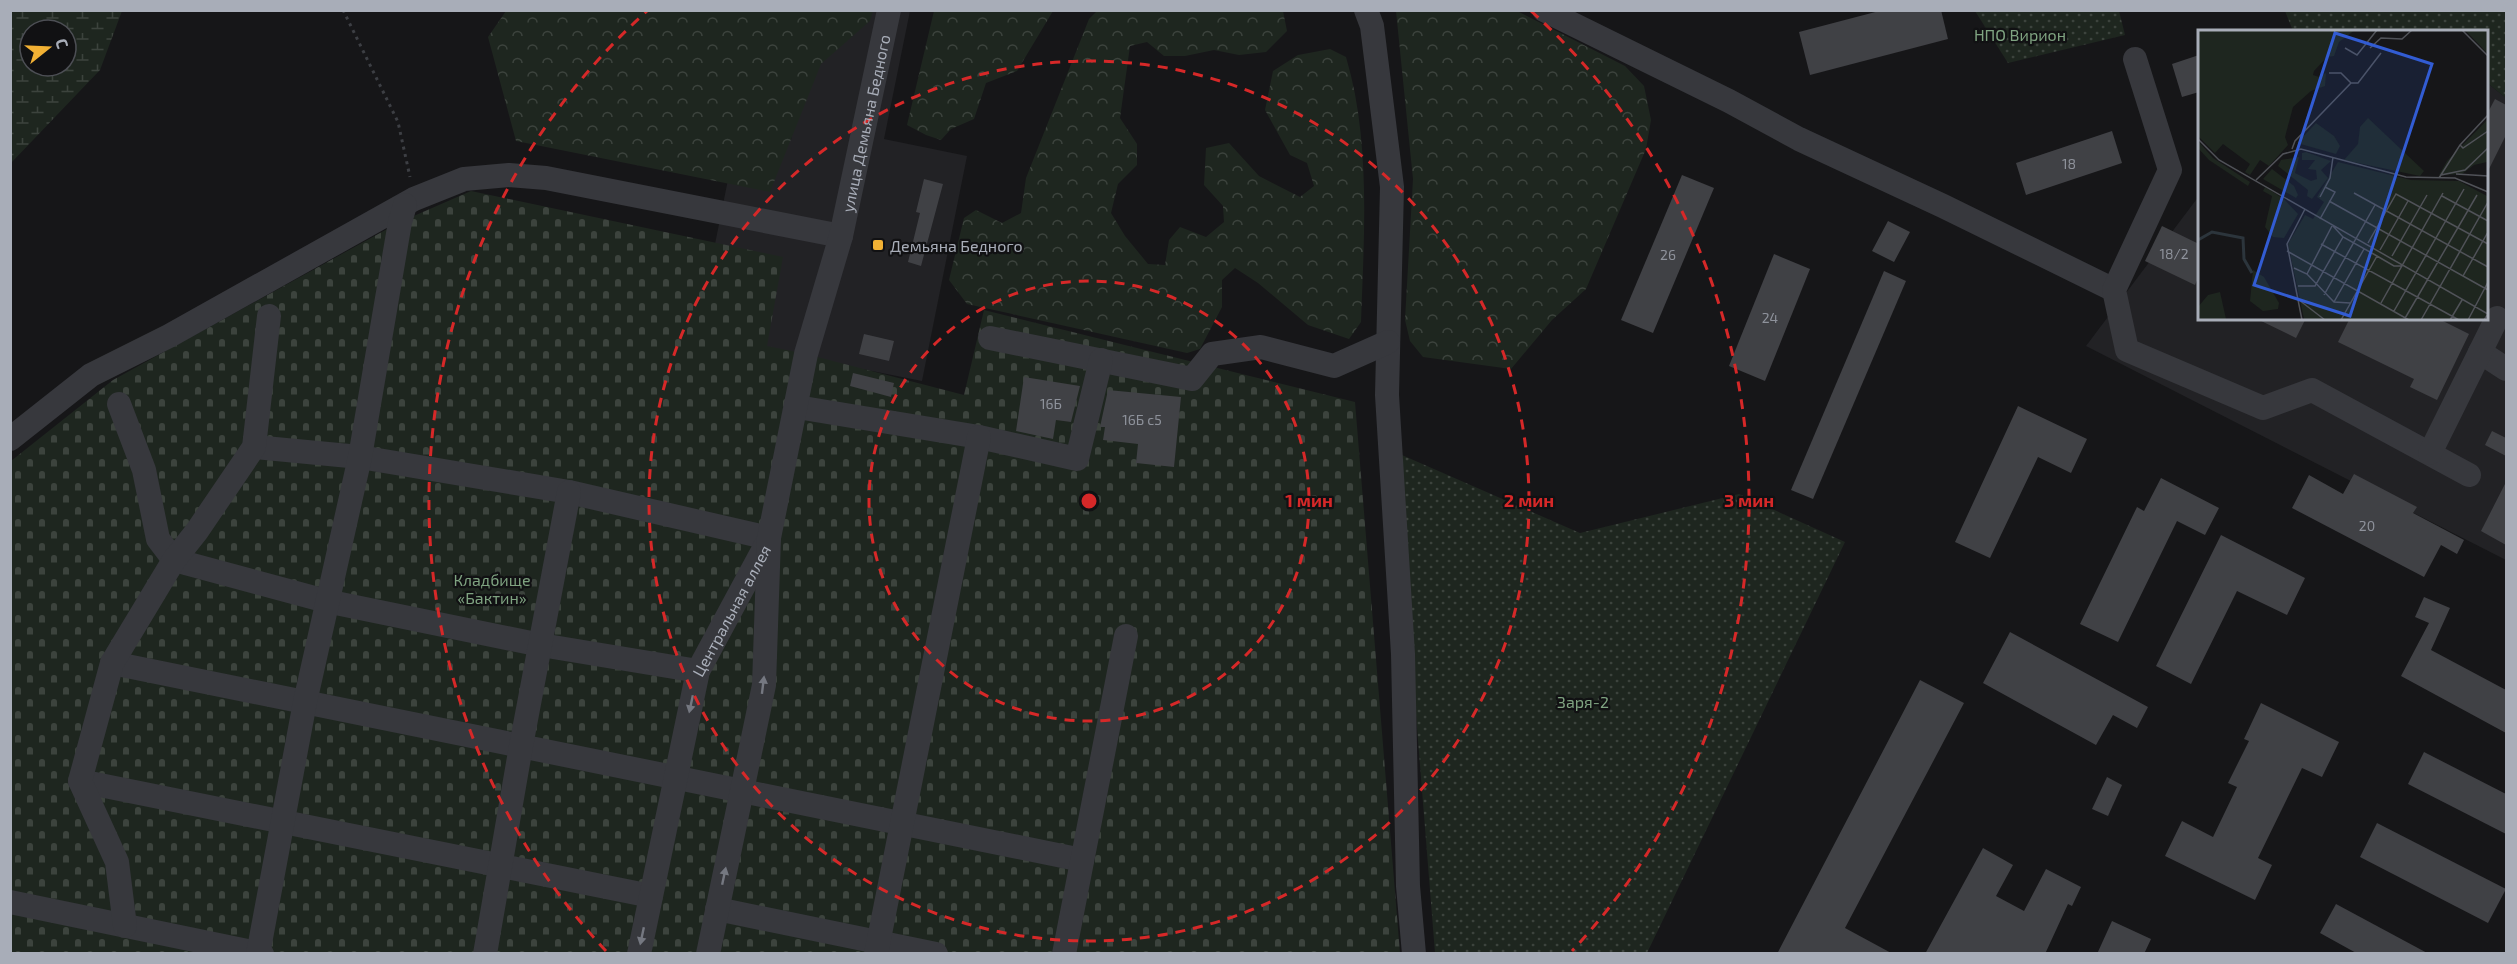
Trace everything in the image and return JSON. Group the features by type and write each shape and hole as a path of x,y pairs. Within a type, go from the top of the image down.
{"street":[{"name":"улица Демьяна Бедного","path":"770,538 806,354 840,236 889,10"},
{"path":"1366,10 1372,26 1392,187 1387,395 1403,654 1408,886 1414,954"},
{"path":"1544,10 1729,101 1799,139 2115,290"},
{"path":"2135,59 2170,170 2115,290 2127,350 2263,408 2312,390 2469,475"},
{"path":"10,439 91,375 134,355 410,202 464,179 508,175 546,178 840,236"},
{"path":"10,902 259,953 305,702 360,457 400,222 410,202"},
{"path":"126,926 117,862 80,781 112,663 174,560 197,531 254,447 269,316"},
{"path":"2430,453 2496,316"},
{"path":"990,338 1192,379 1212,354 1261,347 1334,366 1388,342"},
{"path":"2480,352 2506,369"},
{"path":"797,407 979,437 1077,459 1101,360"},
{"path":"119,404 144,470 158,539 174,560 326,601 541,645 698,671"},
{"path":"877,948 979,437"},
{"path":"254,447 360,457 569,492 770,538"},
{"path":"486,954 521,746 569,492"},
{"name":"Центральная аллея","path":"639,954 698,671 770,538"},
{"name":"Центральная аллея","path":"708,954 764,685 770,538"},
{"path":"1065,954 1126,636"},
{"path":"112,663 1082,860"},
{"path":"80,781 651,896"},
{"path":"717,909 877,948 936,954"}],"path":[{"path":"343,10 399,122 410,202"}],"shaded area":[{"path":"817,11 910,11 884,139 967,156 922,381 757,348 715,244 738,130 791,140"},
{"path":"2487,83 2506,98 2506,560 2086,346 2198,197 2198,320 2487,320"}],"green space":[{"path":"11,10 122,11 100,70 11,163"},
{"path":"506,11 873,11 870,21 821,64 770,192 516,141 488,37"},
{"path":"934,11 1053,11 1017,71 986,83 974,119 951,129 941,140 907,125"},
{"path":"1097,11 1283,11 1287,31 1266,52 1239,55 1214,50 1185,56 1164,56 1147,42 1130,46 1120,118 1137,144 1137,165 1118,184 1111,213 1125,236 1148,264 1165,265 1169,240 1180,227 1206,237 1224,222 1223,206 1204,185 1206,148 1229,143 1259,176 1300,197 1314,186 1307,163 1290,155 1265,110 1273,71 1298,55 1330,49 1346,57 1359,122 1364,188 1361,322 1349,339 1308,325 1258,283 1235,268 1222,280 1222,307 1200,349 1187,353 967,304 949,280 964,218 976,210 1002,223 1021,213 1026,178 1089,19"},
{"path":"1396,11 1517,11 1625,66 1644,86 1651,120 1646,149 1586,289 1552,320 1511,369 1423,357 1410,341 1405,320 1413,179"},
{"name":"НПО Вирион","path":"1975,11 2119,11 2125,35 2008,63"},
{"path":"2285,11 2506,11 2506,98 2487,83 2487,30 2293,30"},
{"name":"Кладбище «Бактин»","path":"471,191 783,257 767,346 964,395 984,310 1355,402 1400,953 11,954 11,461 113,380 400,222"},
{"name":"Заря-2","path":"1395,452 1580,533 1739,494 1845,542 1647,953 1435,953"}],"building":[{"path":"1883,10 1941,10 1948,39 1810,75 1799,32"},
{"path":"2198,55 2198,92 2182,97 2172,64"},
{"path":"2495,99 2506,105 2506,135 2487,173 2487,114"},
{"path":"2112,131 2122,163 2026,195 2016,163"},
{"path":"1682,175 1714,188 1653,333 1621,320"},
{"path":"924,179 943,184 921,266 908,262 920,213 916,212"},
{"path":"1888,221 1910,232 1894,262 1872,251"},
{"path":"2162,226 2198,244 2198,278 2195,285 2145,261"},
{"path":"1774,254 1810,269 1765,381 1729,366"},
{"path":"1884,271 1906,281 1813,499 1791,490"},
{"path":"2259,320 2305,320 2296,338"},
{"path":"2349,320 2441,320 2469,334 2437,400 2410,387 2414,379 2338,342"},
{"path":"864,334 894,341 889,361 859,354"},
{"path":"853,373 894,383 891,397 850,386"},
{"path":"1024,377 1080,386 1071,422 1056,420 1053,439 1016,431"},
{"path":"1108,390 1181,397 1174,467 1136,463 1138,444 1103,440 1105,427 1100,427"},
{"path":"2018,406 2087,439 2071,473 2038,457 1990,558 1955,542"},
{"path":"2492,431 2506,438 2506,456 2485,445"},
{"path":"2354,474 2417,507 2413,513 2464,540 2457,554 2441,545 2424,577 2292,508 2309,475 2343,494"},
{"path":"2161,478 2219,508 2205,535 2177,521 2118,642 2080,624 2137,507 2144,511"},
{"path":"2506,482 2506,545 2481,531"},
{"path":"2221,535 2305,578 2287,615 2237,591 2191,684 2156,666"},
{"path":"2424,597 2450,608 2431,650 2506,690 2506,733 2401,676 2429,623 2415,617"},
{"path":"2010,632 2148,707 2137,728 2113,715 2096,745 1983,683"},
{"path":"1920,680 1964,703 1845,928 1893,954 1777,954"},
{"path":"2261,703 2339,742 2322,777 2302,768 2258,858 2272,865 2255,900 2165,856 2182,821 2213,837 2237,787 2228,783 2249,741 2244,739"},
{"path":"2424,752 2506,794 2506,834 2408,784"},
{"path":"2107,777 2122,785 2108,816 2092,809"},
{"path":"2377,823 2506,889 2488,923 2360,857"},
{"path":"1983,848 2013,865 1996,896 2024,911 2046,869 2081,887 2072,906 2068,904 2045,954 1925,954"},
{"path":"2336,904 2429,954 2358,954 2320,933"},
{"path":"2112,921 2151,939 2144,954 2097,954"}],"place":[{"name":"Демьяна Бедного","path":"878,245"}]}
